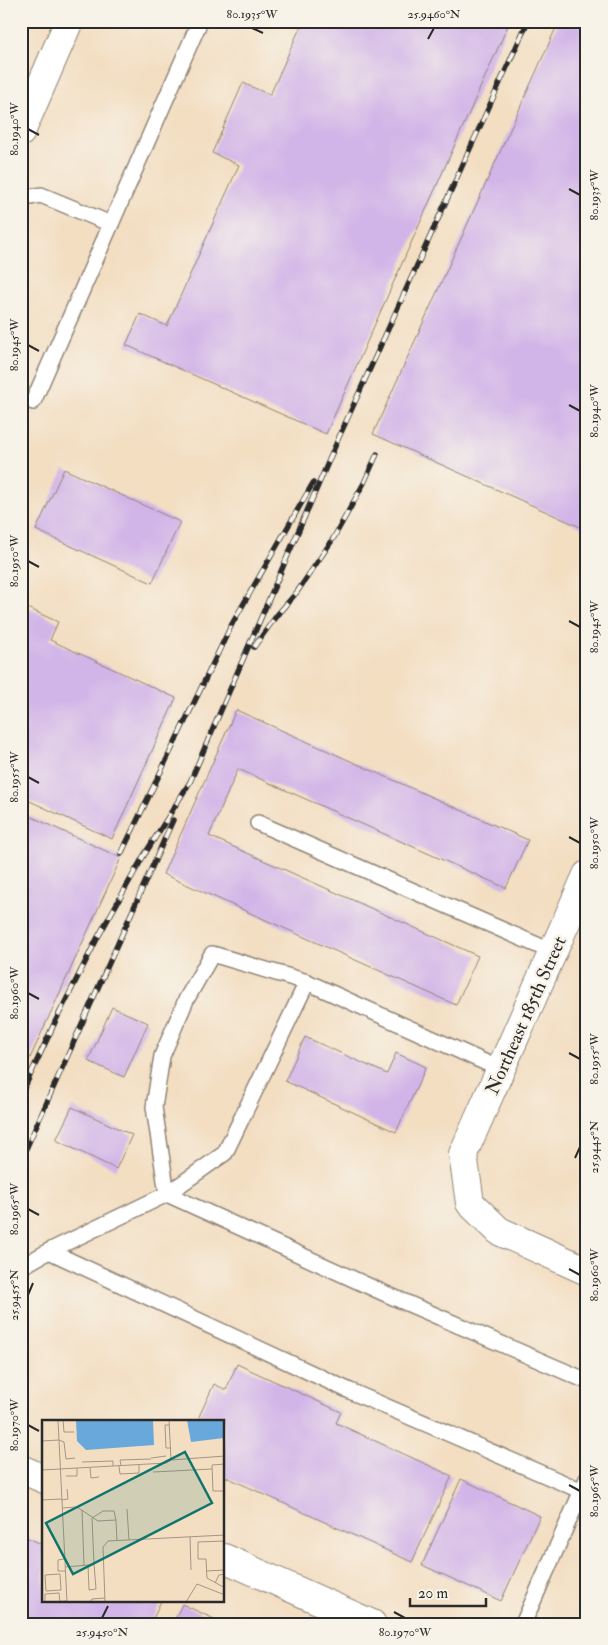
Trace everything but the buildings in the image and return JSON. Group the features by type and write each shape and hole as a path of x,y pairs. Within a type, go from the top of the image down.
{"street":[{"path":"21,132 69,21"},
{"name":"Northeast 185th Street","path":"587,875 502,1070 463,1154 470,1203 499,1231 587,1270"},
{"path":"21,1469 42,1478"},
{"path":"225,1558 356,1621"}],"lane":[{"path":"33,402 200,21"},
{"path":"21,199 41,194 111,224"},
{"path":"258,823 553,952"},
{"path":"167,1194 154,1107 162,1056 186,1000 212,954 308,982 502,1070"},
{"path":"21,1267 167,1194 225,1153 308,982"},
{"path":"167,1194 386,1294 587,1381"},
{"path":"50,1251 350,1391 584,1485 523,1624"}],"railway":[{"path":"21,1095 98,937 143,857 190,782 339,437 528,21"},
{"path":"254,647 277,615 297,592 333,539 364,483 377,454"},
{"path":"121,854 232,624 313,483"},
{"path":"21,1160 173,820"}]}
